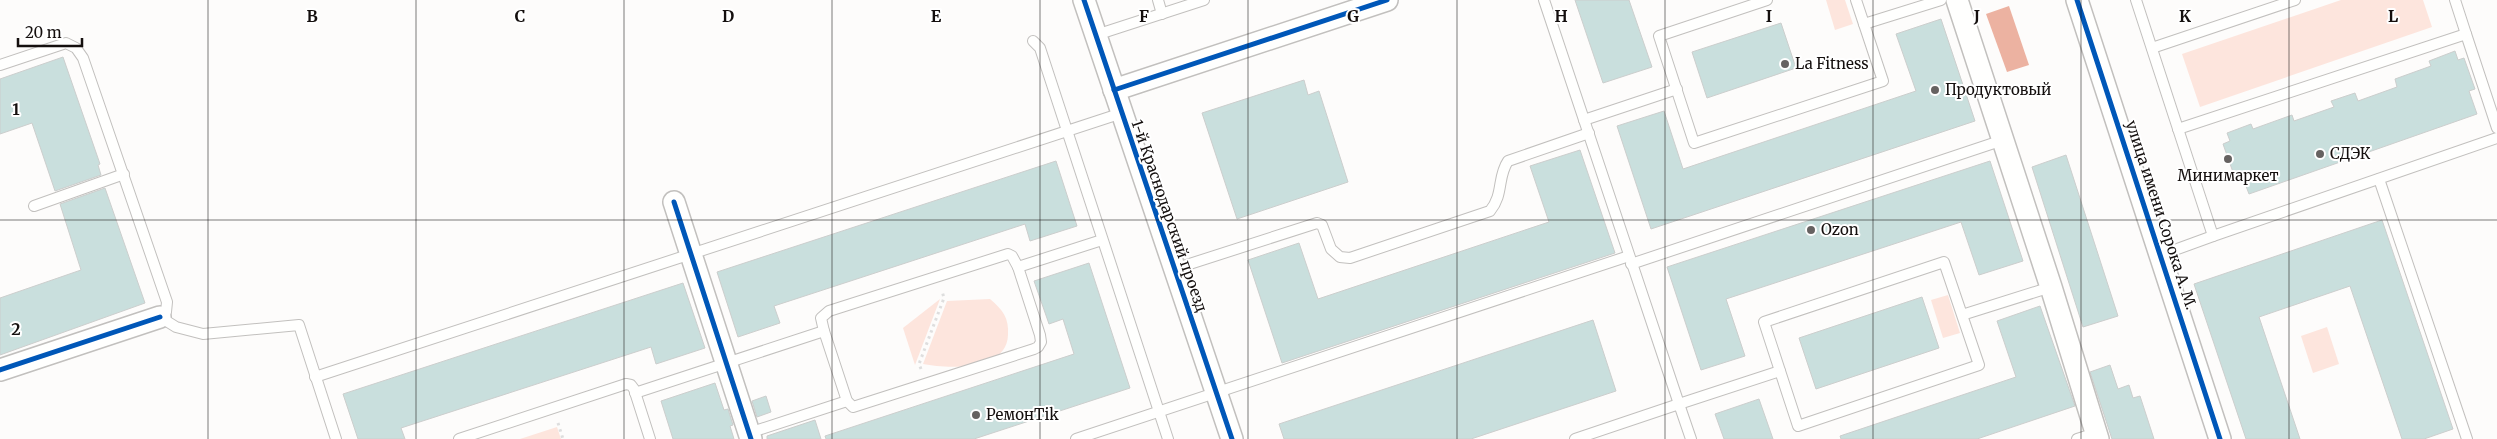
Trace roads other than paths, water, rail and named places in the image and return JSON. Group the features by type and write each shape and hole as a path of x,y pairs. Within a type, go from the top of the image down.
{"street":[{"name":"1-й Краснодарский проезд","path":"1084,0 1232,439"},
{"path":"1114,90 1387,0"},
{"path":"1957,0 2051,287 2090,437"},
{"name":"улица имени Сорока А. М.","path":"2077,0 2220,439"},
{"path":"674,202 750,436"},
{"path":"0,370 160,317"}],"lane":[{"path":"1158,0 1162,14"},
{"path":"1096,36 1204,0"},
{"path":"1544,0 1691,439"},
{"path":"1768,0 1659,36 1694,143 1883,81 1856,0"},
{"path":"1864,24 1941,0"},
{"path":"2136,0 2213,236"},
{"path":"2152,48 2295,0"},
{"path":"2455,0 2497,128"},
{"path":"2178,129 2466,34"},
{"path":"1033,41 1040,48 1168,439"},
{"path":"0,65 66,43 76,48 84,58 167,302 166,312 160,317 176,327 203,334 298,325 336,439"},
{"path":"1584,120 1677,89"},
{"path":"315,377 1122,113"},
{"path":"1174,270 1317,223 1324,229 1331,249 1340,258 1350,258 1490,211 1497,202 1502,184 1502,170 1508,161 1589,133"},
{"path":"2161,255 2497,138"},
{"path":"1076,439 1216,392 2003,140"},
{"path":"34,206 124,174"},
{"path":"2379,179 2466,439"},
{"path":"1018,267 1102,240"},
{"path":"1008,254 1012,256 1018,267 1040,335 1041,342 1038,347 857,407 850,406 821,318 829,311 1008,254"},
{"path":"1944,262 1962,315 1979,365 1798,426 1764,322 1944,262"},
{"path":"1962,315 2051,287"},
{"path":"635,392 824,331"},
{"path":"1575,439 1780,371"},
{"path":"459,439 626,384 631,385 635,392 650,439"},
{"path":"750,436 847,401"}],"place":[{"name":"La Fitness","path":"1785,64"},
{"name":"Продуктовый","path":"1935,90"},
{"name":"СДЭК","path":"2320,154"},
{"name":"Минимаркет","path":"2228,159"},
{"name":"Ozon","path":"1811,230"},
{"name":"РемонTik","path":"976,415"}]}
